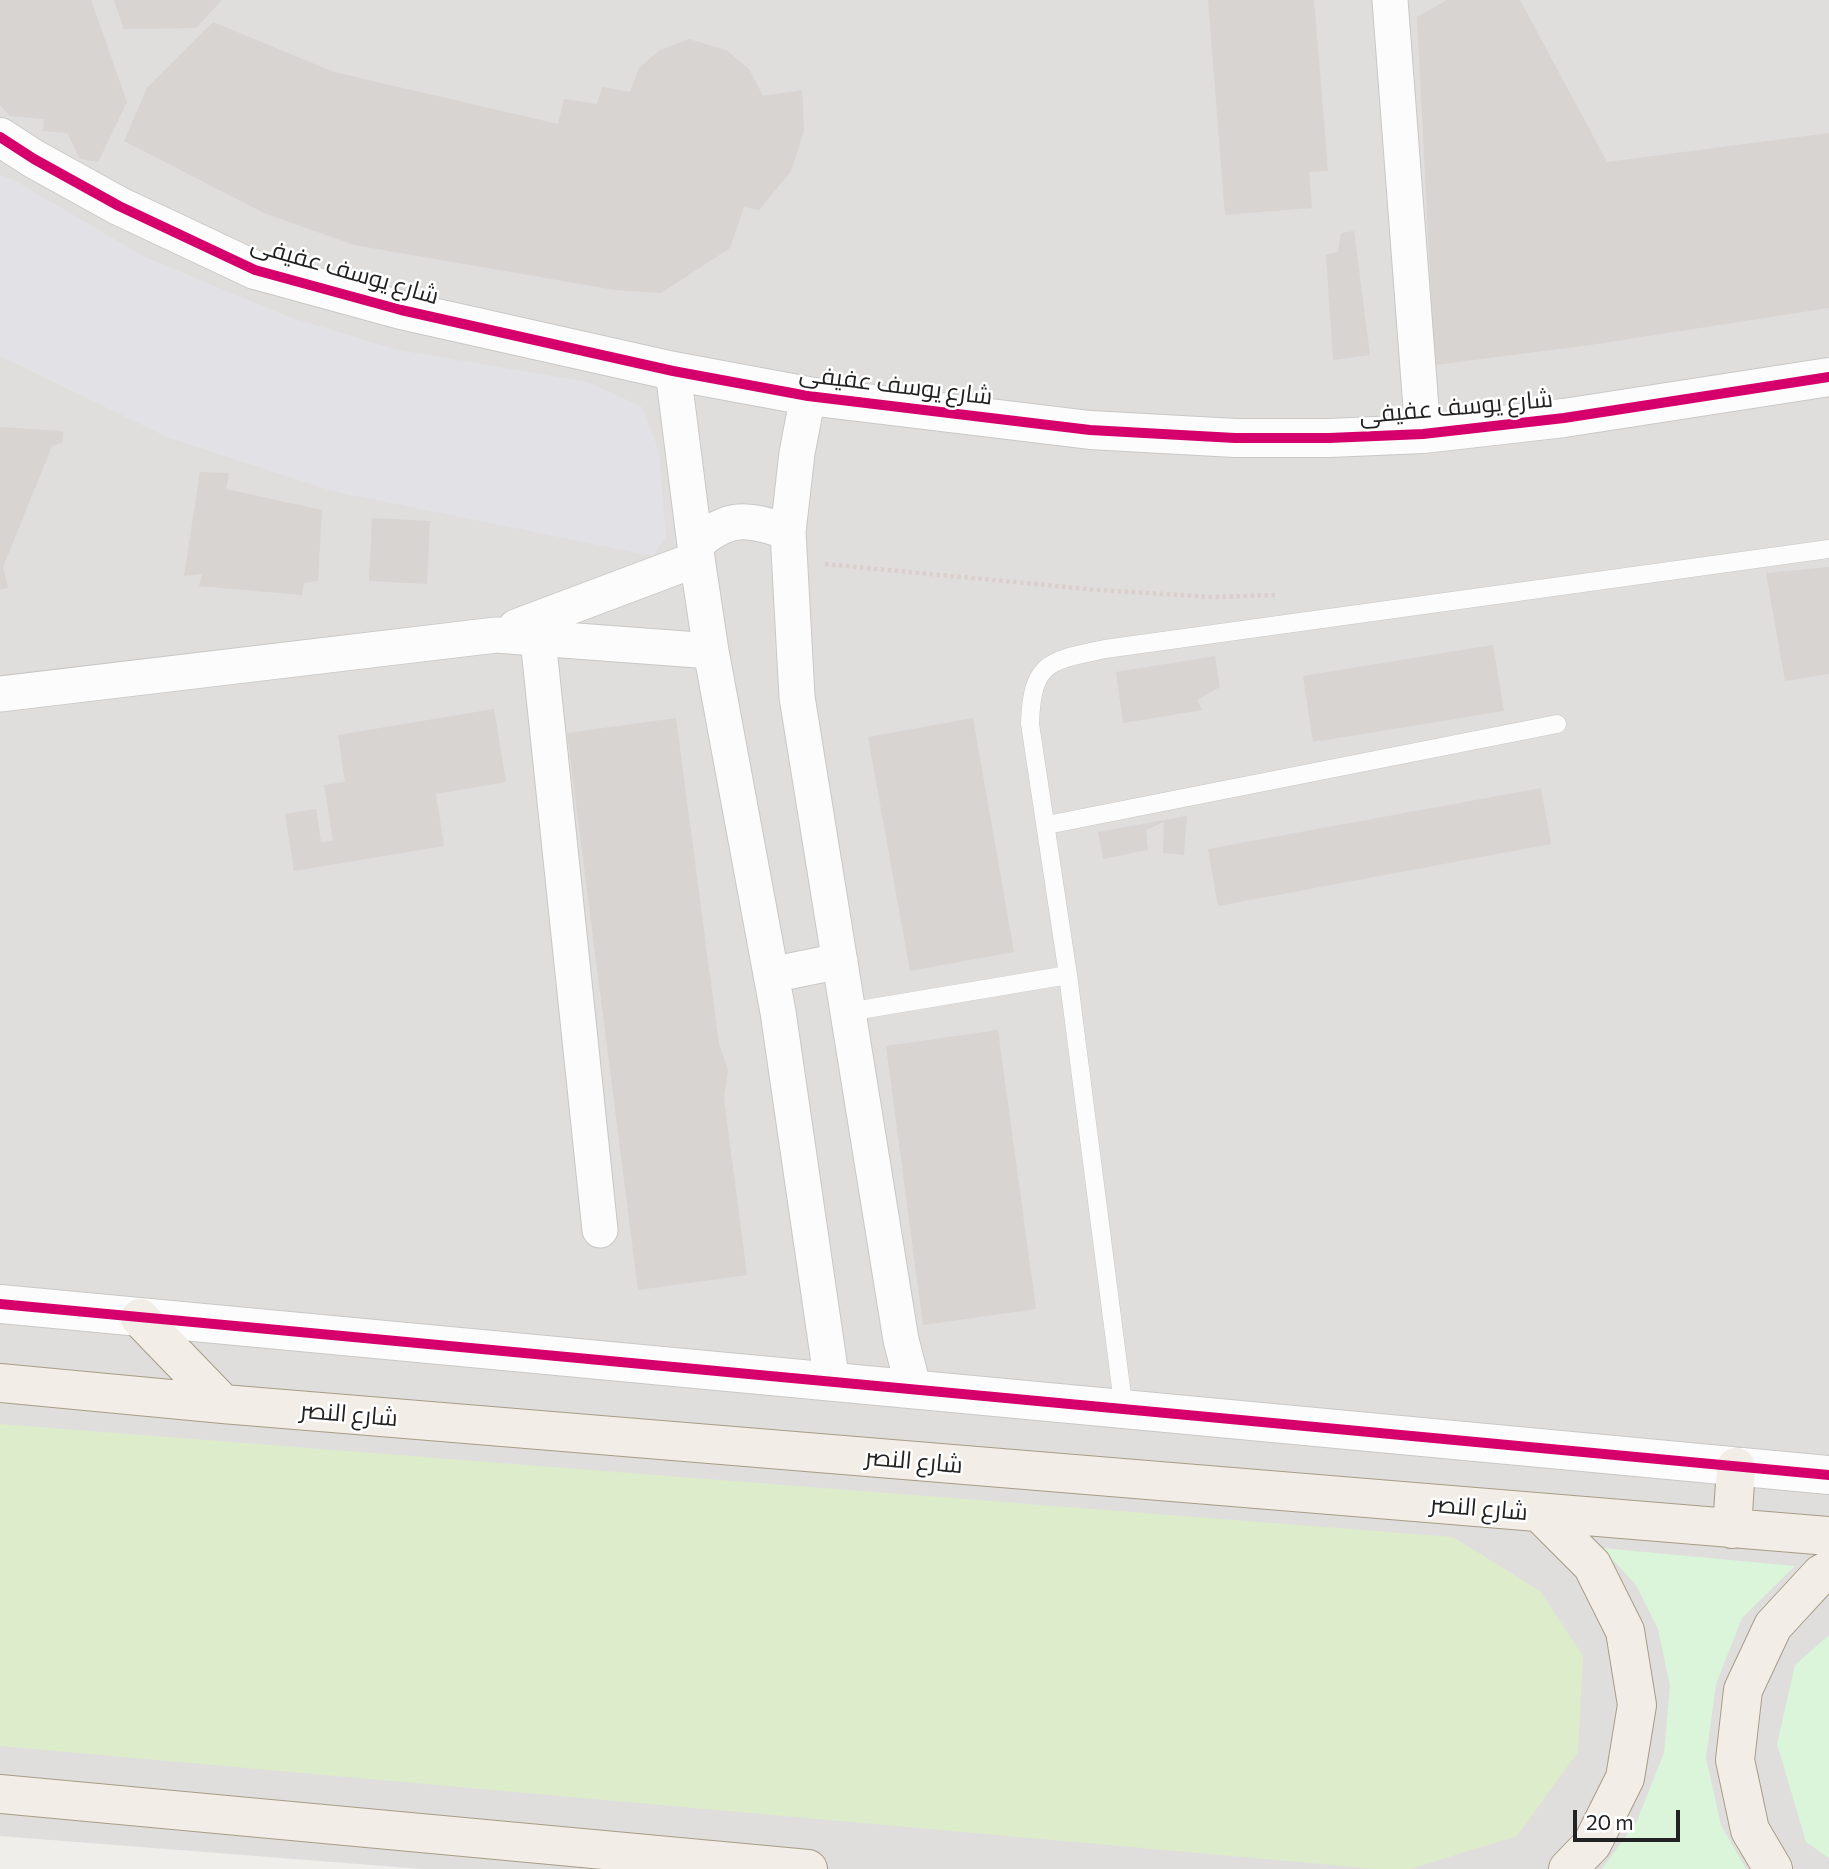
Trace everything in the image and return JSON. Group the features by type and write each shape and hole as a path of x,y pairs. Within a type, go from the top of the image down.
{"main road":[{"path":"140,1318 223,1404"},
{"name":"شارع النصر","path":"0,1383 223,1404 1829,1536"},
{"path":"1732,1528 1737,1467"},
{"path":"1540,1513 1592,1565 1609,1598 1625,1631 1637,1705 1625,1778 1592,1844 1568,1869"},
{"path":"1773,1869 1750,1830 1735,1760 1743,1690 1773,1626 1821,1574 1829,1570"},
{"path":"0,1794 807,1869"}],"street":[{"path":"1390,0 1423,434"},
{"name":"شارع يوسف عفيفى","path":"0,137 119,206 255,270 401,310 673,371 808,396 1103,431 1235,438 1329,438 1423,434 1564,418 1829,377"},
{"path":"673,371 711,651 771,975 832,1383"},
{"path":"808,396 797,453 789,546 797,696 901,1340 914,1390"},
{"path":"537,629 696,552 712,529 747,520 789,546"},
{"path":"537,629 600,1230"},
{"path":"0,694 537,629 711,651"},
{"path":"771,975 840,961"},
{"path":"0,1304 1829,1475"}],"lane":[{"path":"1125,1411 1068,975 1030,724 1031,694 1040,673 1059,659 1105,649 1829,549"},
{"path":"1047,825 1557,724"},
{"path":"848,1012 1068,975"}],"path":[{"path":"789,546 1100,590 1212,597 1280,595"}],"shaded area":[{"path":"0,0 1829,0 1829,1869 422,1869 0,1836"},
{"path":"0,175 14,180 145,257 289,317 398,350 588,382 642,407 659,451 666,537 653,556 332,491 167,437 0,356"}],"green space":[{"path":"0,1424 1453,1537 1540,1591 1583,1656 1578,1752 1517,1836 1410,1869 1377,1869 0,1746"},
{"path":"1602,1548 1795,1566 1742,1618 1716,1684 1706,1758 1721,1825 1746,1869 1602,1869 1637,1821 1664,1753 1670,1685 1658,1629 1636,1585"},
{"path":"1829,1635 1829,1858 1806,1842 1777,1744 1795,1665"}],"building":[{"path":"0,0 91,0 127,102 98,162 80,159 67,133 43,131 44,119 10,116 0,105"},
{"path":"114,0 222,0 196,28 124,29"},
{"path":"1208,0 1314,0 1328,171 1309,172 1312,208 1225,215"},
{"path":"1447,0 1520,0 1607,162 1829,133 1829,308 1590,345 1419,367 1417,304 1431,293 1417,17"},
{"path":"213,22 334,72 558,124 564,99 597,104 602,87 630,92 639,68 660,50 689,39 726,50 749,69 763,96 802,90 804,131 791,171 759,210 744,207 730,248 661,293 615,290 354,245 264,213 124,141 147,88"},
{"path":"1354,231 1370,355 1333,360 1326,255 1338,252 1341,233"},
{"path":"0,427 63,431 62,443 52,446 3,567 8,588 0,590"},
{"path":"200,472 229,473 226,489 322,510 318,581 304,583 302,595 199,586 202,574 184,576"},
{"path":"372,518 430,521 427,584 369,581"},
{"path":"1829,567 1829,674 1785,681 1766,573"},
{"path":"1493,645 1504,711 1313,742 1303,676"},
{"path":"1215,656 1220,687 1197,700 1202,710 1123,723 1116,672"},
{"path":"494,709 506,782 436,794 444,846 294,871 285,814 316,809 321,842 333,841 324,785 345,782 338,735"},
{"path":"676,718 719,1044 728,1070 724,1099 747,1275 638,1290 567,733"},
{"path":"973,718 1014,952 910,971 868,737"},
{"path":"1541,788 1551,844 1218,906 1208,849"},
{"path":"1187,816 1184,855 1163,853 1164,822 1146,830 1148,850 1103,859 1098,832"},
{"path":"998,1030 1036,1309 923,1325 886,1046"}],"cycle path":[{"path":"0,137 119,206 255,270 401,310 673,371 808,396 1090,430 1235,438 1329,438 1423,434 1564,418 1829,377"},
{"path":"0,1304 1829,1475"}]}
